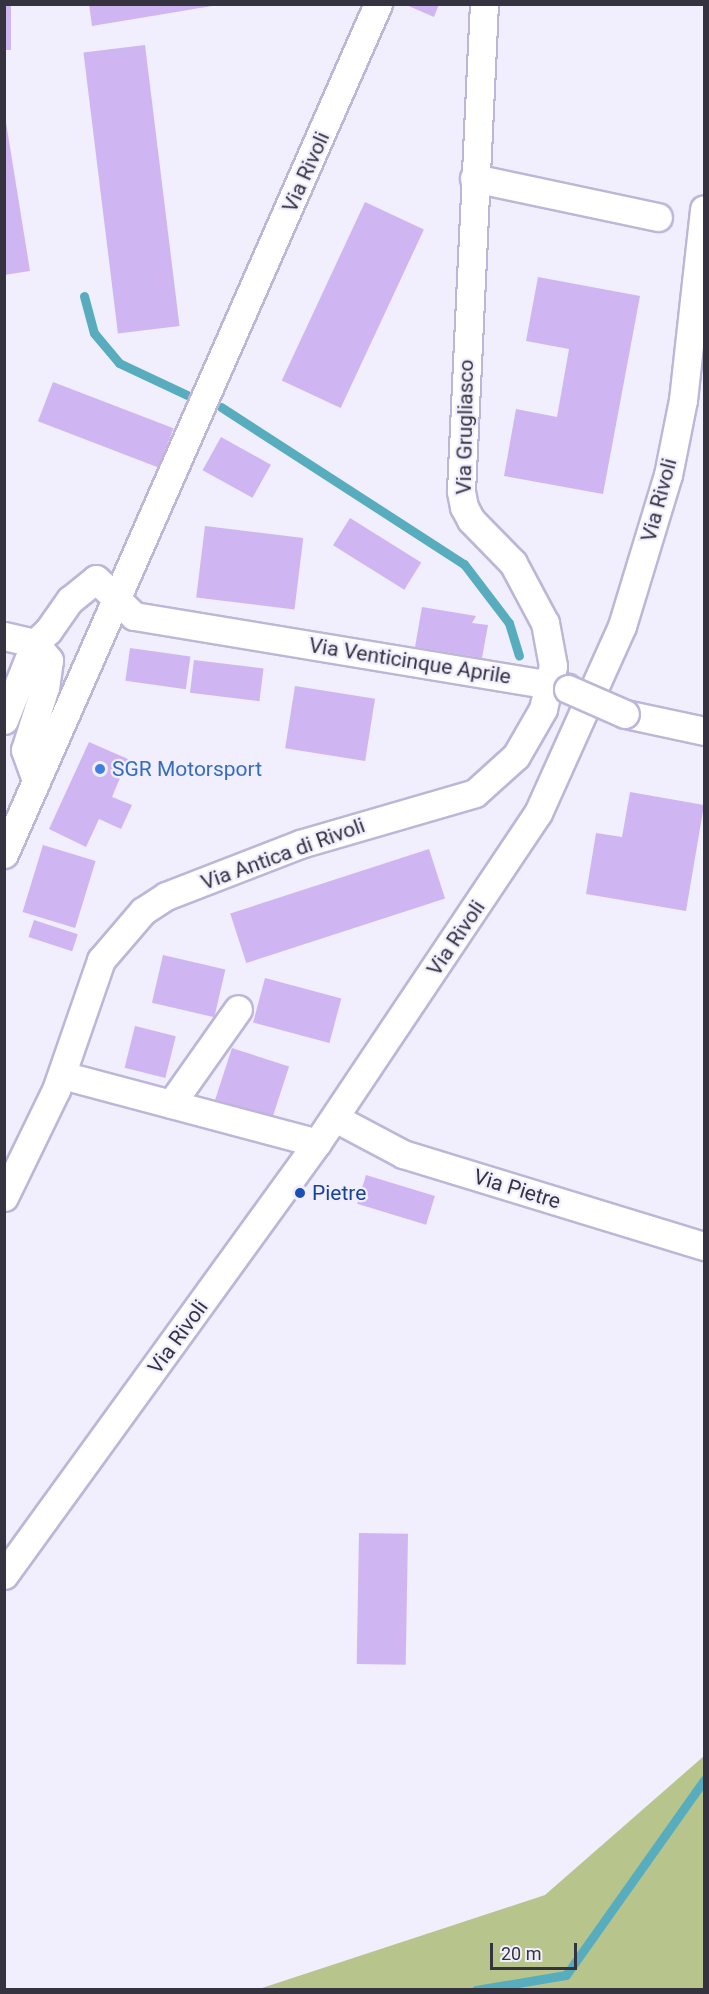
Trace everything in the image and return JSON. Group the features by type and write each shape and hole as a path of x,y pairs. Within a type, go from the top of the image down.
{"street":[{"name":"Via Rivoli","path":"4,854 378,4"},
{"name":"Via Grugliasco","path":"484,4 474,178 464,507 513,563 532,595 552,647 559,686"},
{"path":"474,178 658,217"},
{"name":"Via Rivoli","path":"4,1575 335,1118 538,813 622,626 668,475 683,400 705,209"},
{"path":"4,720 34,643 87,583 96,579 104,583 114,601"},
{"name":"Via Venticinque Aprile","path":"114,601 134,616 559,686 626,714 705,731"},
{"path":"4,636 34,643 50,660 45,687 25,750 36,781"},
{"name":"Via Antica di Rivoli","path":"4,1197 62,1075 72,1035 101,960 143,911 166,896 300,844 475,793 497,777 526,741 543,709 559,686"},
{"path":"171,1104 238,1009"},
{"path":"62,1075 317,1143"},
{"name":"Via Pietre","path":"335,1118 403,1154 705,1246"}],"green space":[{"path":"704,1756 704,1989 259,1989 545,1895"}],"building":[{"path":"4,4 11,4 11,50 4,50"},
{"path":"89,4 212,4 212,6 92,26"},
{"path":"404,4 439,4 434,17"},
{"path":"145,45 179,326 118,333 83,53"},
{"path":"4,110 30,271 4,275"},
{"path":"365,202 424,229 341,408 282,381"},
{"path":"538,277 640,296 603,494 504,476 516,409 557,417 569,349 526,341"},
{"path":"53,382 173,428 158,467 38,421"},
{"path":"221,437 271,465 252,498 203,470"},
{"path":"350,518 421,563 404,590 333,545"},
{"path":"205,526 303,538 294,610 196,597"},
{"path":"422,607 476,616 472,623 488,625 482,658 415,647"},
{"path":"130,648 190,656 186,689 125,681"},
{"path":"194,660 263,669 259,701 190,693"},
{"path":"295,686 375,699 365,761 285,748"},
{"path":"89,742 128,759 112,797 132,805 121,829 99,819 86,847 49,829"},
{"path":"630,792 704,805 686,911 586,894 596,833 622,837"},
{"path":"43,845 96,861 75,928 23,912"},
{"path":"429,849 445,898 246,963 230,914"},
{"path":"34,920 78,934 72,951 28,937"},
{"path":"163,955 225,969 214,1017 152,1003"},
{"path":"265,978 341,998 329,1043 253,1022"},
{"path":"135,1026 176,1036 165,1078 125,1068"},
{"path":"232,1048 289,1067 272,1119 215,1100"},
{"path":"366,1175 435,1196 426,1225 357,1204"},
{"path":"359,1533 408,1534 406,1665 357,1664"}],"waterway":[{"path":"84,296 94,333 119,363 189,396"},
{"path":"221,407 464,564 509,623 519,655"},
{"path":"476,1990 566,1975 704,1780"}],"place":[{"name":"SGR Motorsport","path":"100,769"},
{"name":"Pietre","path":"300,1193"}]}
